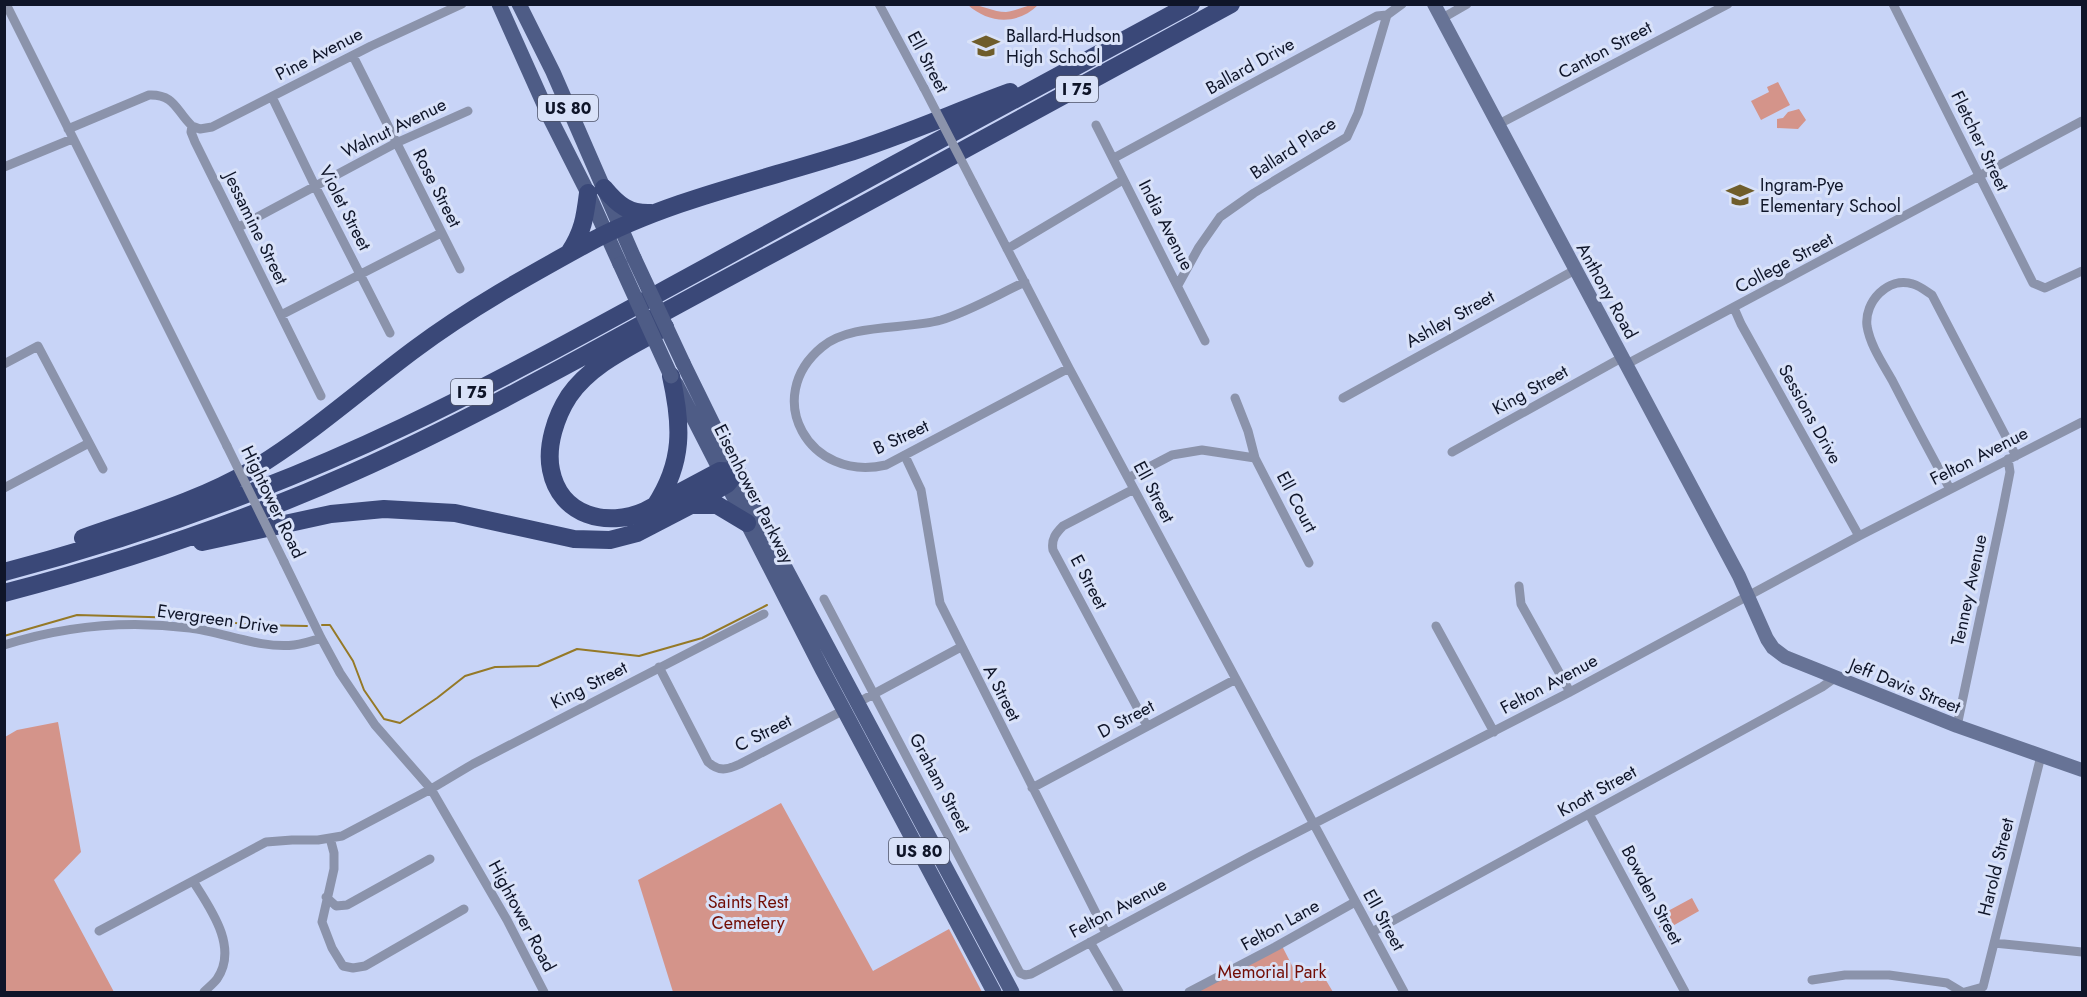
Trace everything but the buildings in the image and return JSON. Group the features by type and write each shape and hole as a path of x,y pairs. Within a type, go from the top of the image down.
{"highway":[{"name":"I 75","path":"4,570 116,540 202,511 282,480 401,428 595,327 1191,4"},
{"name":"I 75","path":"4,593 115,562 201,533 354,472 489,406 1231,4"},
{"path":"4,570 195,497 251,470 294,442 439,332 502,290 614,232 656,213 848,153 1073,68"},
{"path":"568,255 576,242 596,191 629,211 656,213"},
{"path":"728,475 633,516 612,520 589,515 569,503 555,482 550,459 555,426 563,407 576,387 601,364 717,295 789,245"},
{"path":"654,506 667,486 678,451 677,369"},
{"path":"115,562 299,520 352,511 392,509 471,515 574,539 598,541 623,538 637,534 689,506 728,475"},
{"path":"689,506 717,505 747,523"}],"main road":[{"name":"Eisenhower Parkway","path":"499,4 550,117 596,191"},
{"name":"Eisenhower Parkway","path":"519,4 553,72 596,191 614,232 728,475 747,523 835,694 865,718 1012,993"},
{"name":"Eisenhower Parkway","path":"728,475 763,526 994,993"}],"street":[{"name":"Hightower Road","path":"6,4 340,673 375,725 431,789 502,910 544,993"},
{"name":"Pine Avenue","path":"192,126 200,129 212,127 462,4"},
{"name":"Ell Street","path":"879,4 1069,368 1404,993"},
{"name":"Ballard Drive","path":"1114,159 1377,16 1387,15 1402,4"},
{"name":"Anthony Road","path":"1434,4 1625,360 1747,595"},
{"path":"1441,19 1467,4"},
{"name":"Canton Street","path":"1497,125 1728,4"},
{"name":"Fletcher Street","path":"1893,4 2032,283 2042,288 2055,285 2082,271"},
{"name":"Ballard Place","path":"1178,285 1199,247 1220,218 1246,198 1347,138 1358,113 1387,15"},
{"name":"Rose Street","path":"353,56 460,269"},
{"name":"Jessamine Street","path":"68,129 147,96 157,95 170,100 192,126 191,132 195,142 321,396"},
{"name":"Violet Street","path":"272,97 390,333"},
{"name":"Walnut Avenue","path":"239,227 396,143 468,111"},
{"name":"College Street","path":"1625,360 1734,308 2082,121"},
{"name":"India Avenue","path":"1096,125 1205,341"},
{"path":"4,167 72,139"},
{"path":"1007,249 1123,180"},
{"path":"281,315 441,233"},
{"name":"Ashley Street","path":"1343,398 1575,270"},
{"name":"B Street","path":"1024,282 946,318 862,331 838,338 822,346 802,368 796,391 797,419 807,439 817,451 845,466 873,468 886,465 1069,368"},
{"path":"1950,489 1879,356 1867,327 1867,315 1872,303 1884,288 1901,282 1912,283 1932,295 2012,457"},
{"name":"Sessions Drive","path":"1734,308 1859,536"},
{"path":"4,364 38,346 103,469"},
{"name":"King Street","path":"1452,452 1625,360"},
{"name":"Ell Court","path":"1235,398 1248,431 1255,458 1310,563"},
{"name":"Felton Avenue","path":"1031,974 1251,856 1570,692 1859,536 2082,422"},
{"path":"4,488 89,442"},
{"name":"Ell Court","path":"1128,478 1172,455 1202,450 1255,458"},
{"name":"A Street","path":"905,456 917,481 940,603 1106,933"},
{"name":"Tenney Avenue","path":"1957,726 2012,457"},
{"name":"E Street","path":"1134,489 1063,526 1055,534 1052,543 1053,550 1147,726"},
{"path":"1520,586 1521,604 1570,692"},
{"name":"Jeff Davis Street","path":"1747,595 1773,648 1785,657 1957,726 2082,770"},
{"name":"Graham Street","path":"824,599 1020,973 1031,974"},
{"name":"King Street","path":"99,931 266,842 342,836 473,764 764,614"},
{"name":"Evergreen Drive","path":"4,645 66,629 120,625 188,628 277,646 293,646 321,638"},
{"path":"1436,626 1494,732"},
{"name":"C Street","path":"659,667 708,762 714,767 726,770 851,707 961,647"},
{"name":"Knott Street","path":"1372,932 1822,687 1836,677"},
{"name":"D Street","path":"1032,788 1236,679"},
{"name":"Harold Street","path":"1963,993 1983,987 2041,756"},
{"name":"Bowden Street","path":"1590,814 1685,993"},
{"path":"330,838 334,853 334,869 322,922 332,948 343,966 352,968 365,966 464,909"},
{"path":"326,897 336,906 347,905 429,859"},
{"path":"193,881 219,926 226,950 218,977 204,993"},
{"name":"Felton Lane","path":"1188,993 1355,902"},
{"path":"1090,942 1119,993"},
{"path":"1994,943 2082,952"},
{"path":"1812,980 1845,975 1888,975 1947,983 1963,993"}],"green space":[{"path":"968,5 1006,12 1038,5 1022,16 1003,20 985,16"},
{"path":"1778,82 1790,105 1761,120 1751,101 1769,92 1767,87"},
{"path":"1799,109 1806,120 1798,129 1777,128 1777,119 1783,118 1788,112"},
{"path":"58,722 81,852 54,880 114,992 5,992 5,737 17,730"},
{"name":"Saints Rest Cemetery","path":"781,803 873,971 949,929 982,992 673,992 638,880"},
{"path":"1692,898 1699,911 1662,932 1655,918"},
{"name":"Memorial Park","path":"1281,944 1301,983 1321,972 1333,992 1188,992"}],"waterway":[{"path":"322,625 330,625 353,661 364,690 384,719 400,723 465,676 495,667 538,666 577,649 639,656 702,638 767,605"},
{"path":"4,636 77,615 184,618 256,625 307,626"}],"place":[{"name":"Ballard-Hudson High School","path":"986,46"},
{"name":"Ingram-Pye Elementary School","path":"1740,195"}]}
